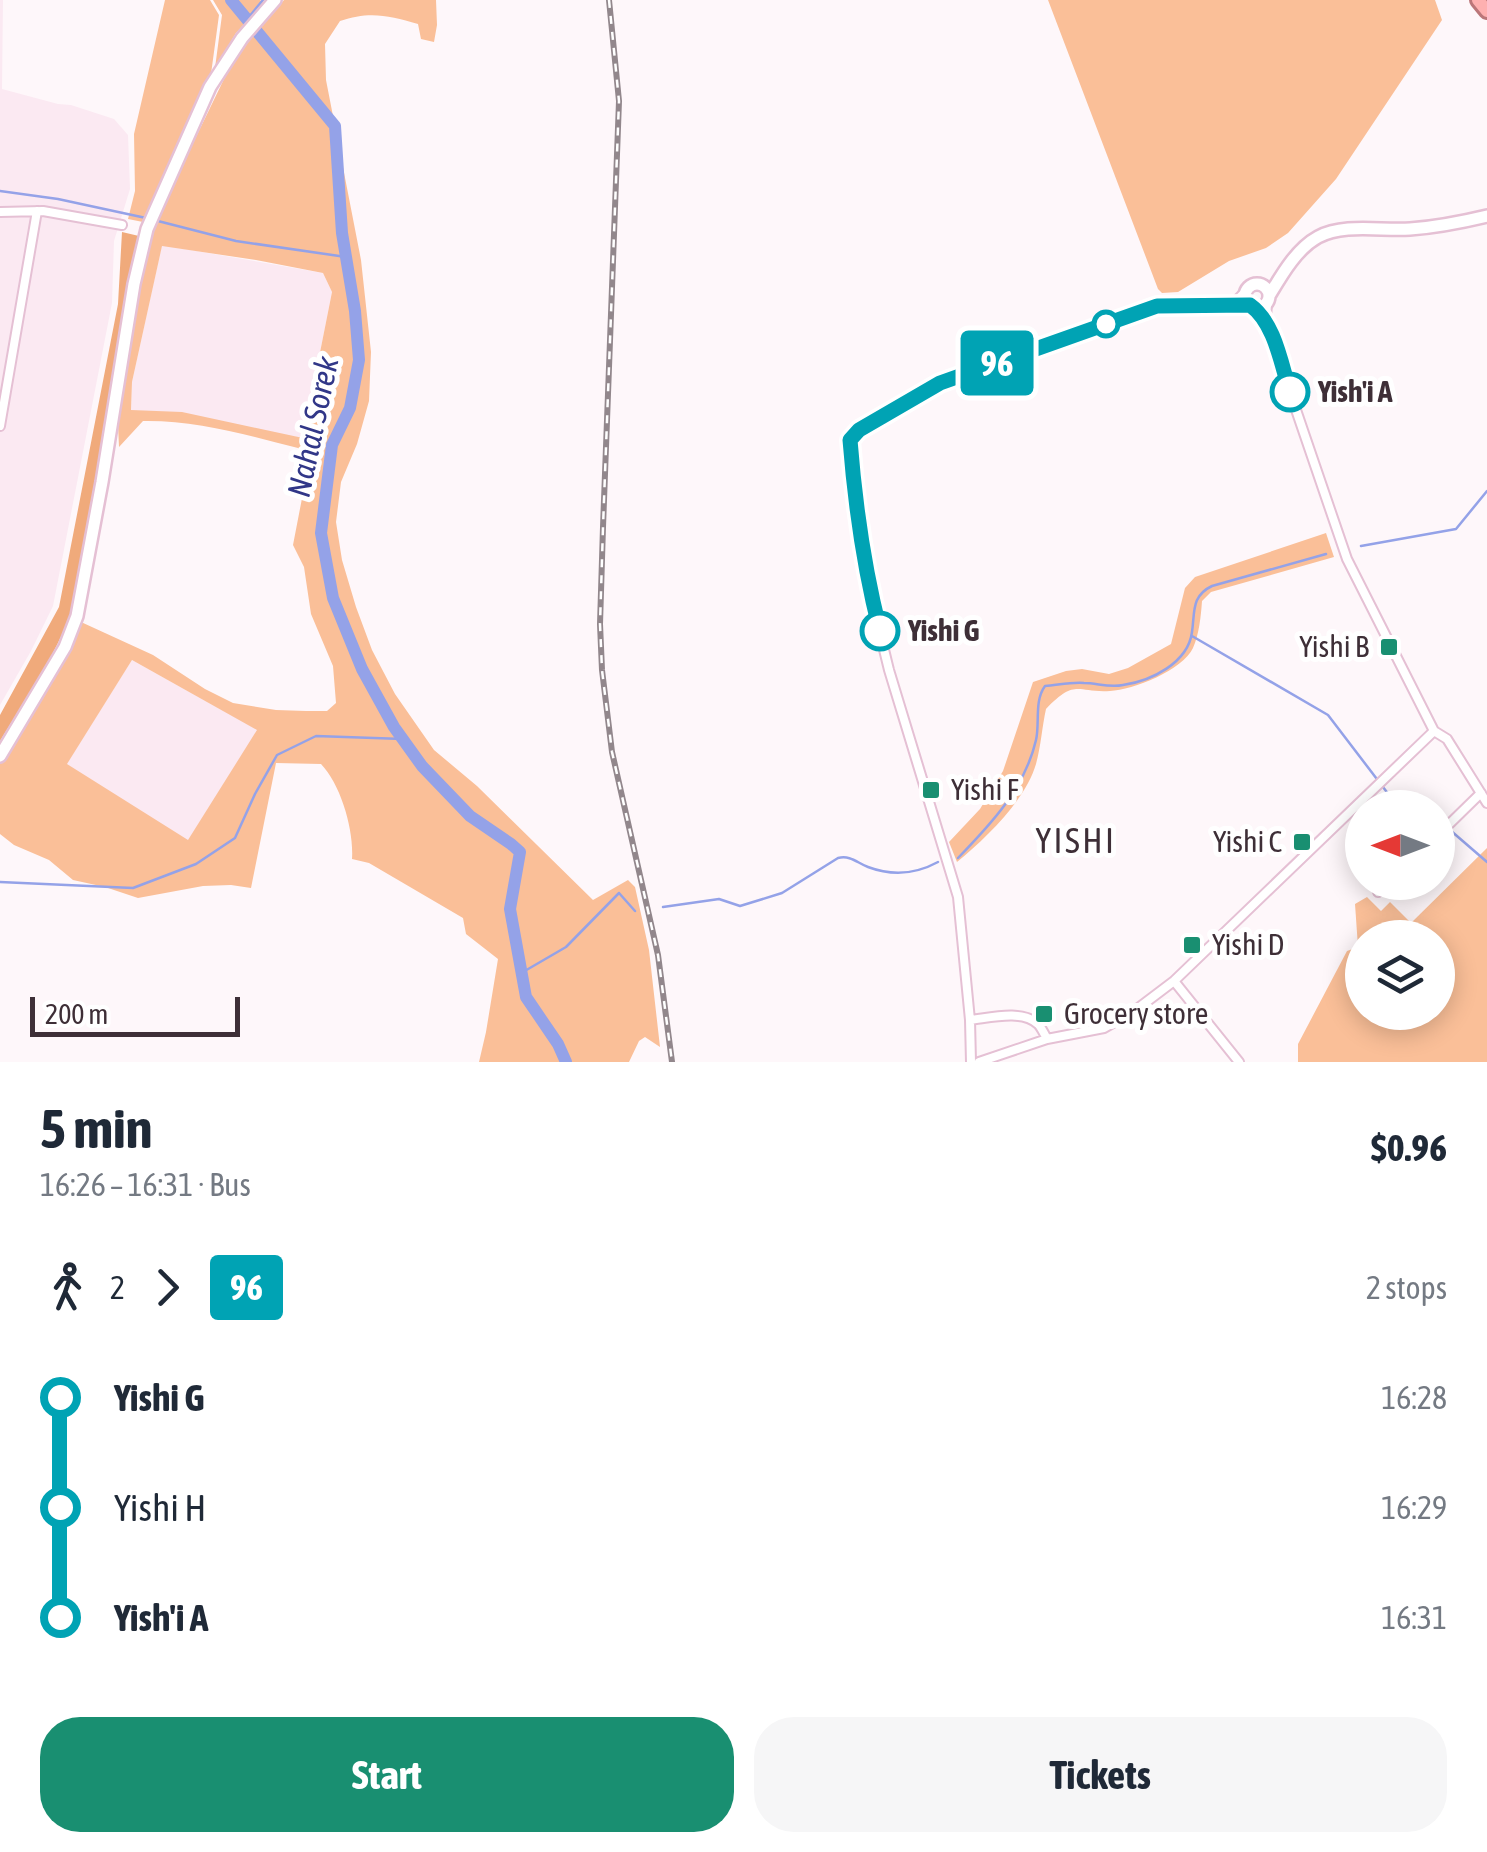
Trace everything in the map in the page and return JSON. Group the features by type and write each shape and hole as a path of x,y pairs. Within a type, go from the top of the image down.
{"highway":[{"path":"1478,0 1487,11"}],"main road":[{"path":"0,756 65,648 77,616 146,230 210,87 242,38 275,0"},
{"path":"1280,277 1246,291 1251,306 1260,308 1306,246 1324,234 1414,228 1487,216"},
{"path":"1260,284 1268,299"}],"street":[{"path":"0,212 37,211 122,225"},
{"path":"0,426 37,211"},
{"path":"1231,306 1246,291"},
{"path":"1268,299 1266,322 1347,559 1434,731 1447,739 1487,803"},
{"path":"971,1062 958,898 890,670 866,572 850,440 859,430 940,383 1157,306 1251,306 1266,322"},
{"path":"979,1062 1047,1039 1104,1028 1137,1009 1174,981 1434,731"},
{"path":"1455,818 1481,792"},
{"path":"1174,981 1239,1062"},
{"path":"970,1020 1022,1017 1037,1023 1047,1039"}],"shaded area":[{"path":"0,0 2,89 114,119 128,135 130,189 114,241 112,303 53,606 0,705"},
{"path":"165,0 210,0 219,15 211,74 143,222 128,219 135,191 134,134"},
{"path":"213,0 264,3 236,33 215,68 222,15"},
{"path":"284,0 436,0 434,42 421,39 418,24 369,15 340,21 325,44 326,80 361,260 371,352 369,401 341,482 336,522 342,560 372,650 395,694 434,750 477,786 593,900 628,880 635,887 649,950 660,1047 645,1037 629,1062 479,1062 498,959 466,934 463,918 369,863 352,859 345,808 321,764 276,763 251,888 203,886 138,898 73,880 49,860 14,845 0,834 0,762 73,644 81,622 153,655 233,703 276,710 327,711 336,703 333,666 311,614 304,567 293,545 304,488 298,448 241,433 163,421 143,421 119,447 117,403 151,230 244,45","holes":["162,246 323,273 332,292 303,438 182,412 131,410 132,382","132,660 257,730 188,840 67,764"]},
{"path":"1048,0 1435,0 1442,20 1336,179 1288,233 1266,248 1229,261 1178,292 1162,293"},
{"path":"122,232 139,236 76,598 53,654 0,741 0,715 59,607 118,304"},
{"path":"162,245 323,273 332,292 303,438 131,411 132,382"},
{"path":"1326,533 1334,557 1211,592 1202,601 1193,648 1168,671 1131,687 1110,691 1076,689 1056,699 1046,709 1036,764 1023,792 992,830 957,862 949,842 980,809 1003,771 1033,682 1066,671 1082,669 1109,674 1128,668 1171,644 1185,588 1195,577"},
{"path":"132,660 258,730 188,841 66,764"},
{"path":"1487,848 1487,1062 1298,1062 1298,1044 1345,955 1345,1030 1455,1030 1455,920 1414,920 1434,900 1455,900 1455,880"},
{"path":"1362,900 1370,900 1381,911 1390,902 1408,920 1356,920 1355,904"}],"waterway":[{"name":"Nahal Sorek","path":"231,0 335,126 342,233 359,360 350,408 332,445 321,533 333,598 362,669 394,727 422,766 470,816 520,852 510,909 526,997 566,1062"},
{"path":"248,18 263,0"},
{"path":"0,191 146,218"},
{"path":"154,220 236,241 346,257"},
{"path":"1361,546 1456,529 1487,491"},
{"path":"958,858 994,818 1024,774 1036,740 1038,705 1045,686 1118,686 1156,675 1176,661 1189,643 1195,605 1205,590 1326,554"},
{"path":"1192,636 1328,715 1385,790"},
{"path":"0,882 133,888 196,864 235,838 277,755 316,736 403,739"},
{"path":"1455,834 1487,862"},
{"path":"663,907 719,899 740,906 782,893 843,857 895,873 938,862"},
{"path":"523,972 566,947 619,893 635,911"}],"railway":[{"path":"609,0 619,101 600,624 602,670 612,752 658,955 672,1062"}],"bus line":[{"name":"96","path":"880,631 866,572 852,472 850,440 859,430 940,383 1157,306 1250,305 1266,322 1290,392"}],"place":[{"name":"Yish'i A","path":"1290,392"},
{"name":"Yishi G","path":"880,631"},
{"name":"Yishi B","path":"1389,647"},
{"name":"Yishi F","path":"931,790"},
{"name":"Yishi C","path":"1302,842"},
{"name":"Yishi D","path":"1192,945"},
{"name":"Grocery store","path":"1044,1014"}],"district":[{"name":"YISHI","path":"1076,841"}]}
